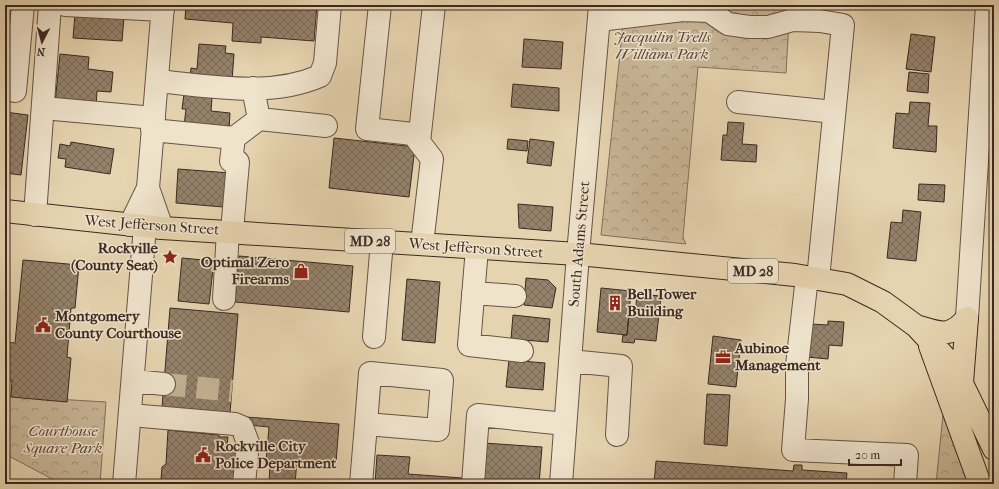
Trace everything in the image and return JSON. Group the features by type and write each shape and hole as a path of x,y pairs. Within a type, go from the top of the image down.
{"main road":[{"name":"West Jefferson Street","path":"5,211 146,226 578,254 813,278 847,284 883,302 922,333 954,367 994,449"},
{"path":"967,318 959,328 948,333 922,333 980,484"},
{"path":"962,383 967,318"}],"street":[{"path":"15,91 23,5"},
{"path":"35,215 50,5"},
{"path":"65,5 163,8 146,226"},
{"path":"157,81 231,89 306,82 320,76 325,63 330,5"},
{"path":"380,5 367,129 413,134 432,159 422,244"},
{"path":"419,142 434,5"},
{"path":"967,318 987,5"},
{"path":"600,12 683,10 710,11 728,24 749,27 768,27 793,20 820,21 842,25 834,112 813,278 797,365 797,399 793,450 907,455 905,484"},
{"name":"South Adams Street","path":"561,484 578,254 600,12"},
{"path":"253,88 259,119"},
{"path":"738,102 834,112"},
{"path":"43,108 153,124 234,138"},
{"path":"224,299 238,162 231,161 234,138 259,119 326,126"},
{"path":"124,484 148,188"},
{"path":"374,337 382,242"},
{"path":"477,248 468,345 522,351"},
{"path":"473,293 515,296"},
{"path":"570,361 621,366 617,435"},
{"path":"133,381 164,384"},
{"path":"130,415 235,424 242,427 246,433 248,443 244,484"},
{"path":"473,484 478,415 565,424"},
{"path":"361,484 366,424"}],"green space":[{"name":"Jacquilin Trells Williams Park","path":"625,5 790,5 786,73 698,67 683,237 686,244 601,235"},
{"name":"Courthouse Square Park","path":"5,396 106,402 100,484 56,481 5,454"},
{"path":"943,415 968,484 936,484"}],"building":[{"path":"186,5 317,5 314,41 261,37 261,43 232,41 233,23 185,19"},
{"path":"543,5 572,5 571,8"},
{"path":"75,14 124,17 122,41 73,38"},
{"path":"911,34 935,37 931,72 906,69"},
{"path":"524,39 563,42 561,69 522,67"},
{"path":"199,44 226,46 225,53 234,54 232,81 190,77 191,68 197,69"},
{"path":"60,54 89,57 88,69 113,72 111,92 97,91 96,107 55,103"},
{"path":"909,72 929,74 928,93 907,91"},
{"path":"513,84 559,88 559,111 511,107"},
{"path":"184,94 212,97 211,111 230,113 229,131 184,126 186,109 182,109"},
{"path":"910,102 930,103 928,126 937,126 936,152 893,148 896,113 909,114"},
{"path":"5,112 28,115 21,175 5,173"},
{"path":"728,122 744,123 742,144 757,145 756,162 721,160 723,135 727,135"},
{"path":"334,138 415,147 409,197 329,188"},
{"path":"508,139 528,141 527,151 507,149"},
{"path":"530,139 554,142 551,166 527,163"},
{"path":"71,142 114,149 110,174 65,167 66,159 58,158 60,144 70,146"},
{"path":"178,169 230,173 223,207 176,203"},
{"path":"919,184 945,185 944,202 918,200"},
{"path":"518,204 553,207 551,231 519,228"},
{"path":"903,210 921,212 916,261 887,258 891,222 902,223"},
{"path":"239,256 353,266 349,312 235,302"},
{"path":"182,258 214,261 209,304 178,301"},
{"name":"Montgomery County Courthouse","path":"23,260 79,265 75,308 71,308 67,357 71,358 67,402 11,397 12,381 5,380 5,342 15,343"},
{"path":"526,278 548,280 556,288 552,308 524,305"},
{"path":"407,279 440,282 435,343 402,340"},
{"name":"Bell Tower Building","path":"601,288 631,291 627,335 597,332"},
{"path":"637,294 661,296 656,341 635,339 634,343 622,342 623,335 627,335 629,315 635,316"},
{"path":"170,308 238,314 230,413 162,407"},
{"path":"513,315 550,319 548,342 511,339"},
{"path":"828,321 844,322 842,346 829,345 828,359 807,357 810,324 828,325"},
{"path":"713,336 741,340 736,387 708,384"},
{"path":"509,360 545,363 543,390 506,387"},
{"path":"707,394 730,395 727,446 704,444"},
{"name":"Rockville City Police Department","path":"246,417 339,424 336,463 297,460 295,484 269,484 270,463 266,462 269,427 248,425 246,424"},
{"name":"Rockville City Police Department","path":"168,430 228,437 227,445 241,447 238,484 182,482 180,484 165,484 161,479 162,467 166,464"},
{"path":"484,443 542,447 539,484 480,484"},
{"path":"377,455 410,457 408,474 462,478 461,484 375,484"},
{"path":"656,461 793,471 794,465 802,465 802,470 847,473 846,484 654,484"}],"tunnel":[{"path":"164,384 232,391"}],"place":[{"name":"Rockville (County Seat)","path":"170,257"},
{"name":"Optimal Zero Firearms","path":"301,271"},
{"name":"Bell Tower Building","path":"615,303"},
{"name":"Montgomery County Courthouse","path":"43,325"},
{"name":"Aubinoe Management","path":"723,357"},
{"name":"Rockville City Police Department","path":"203,455"}]}
